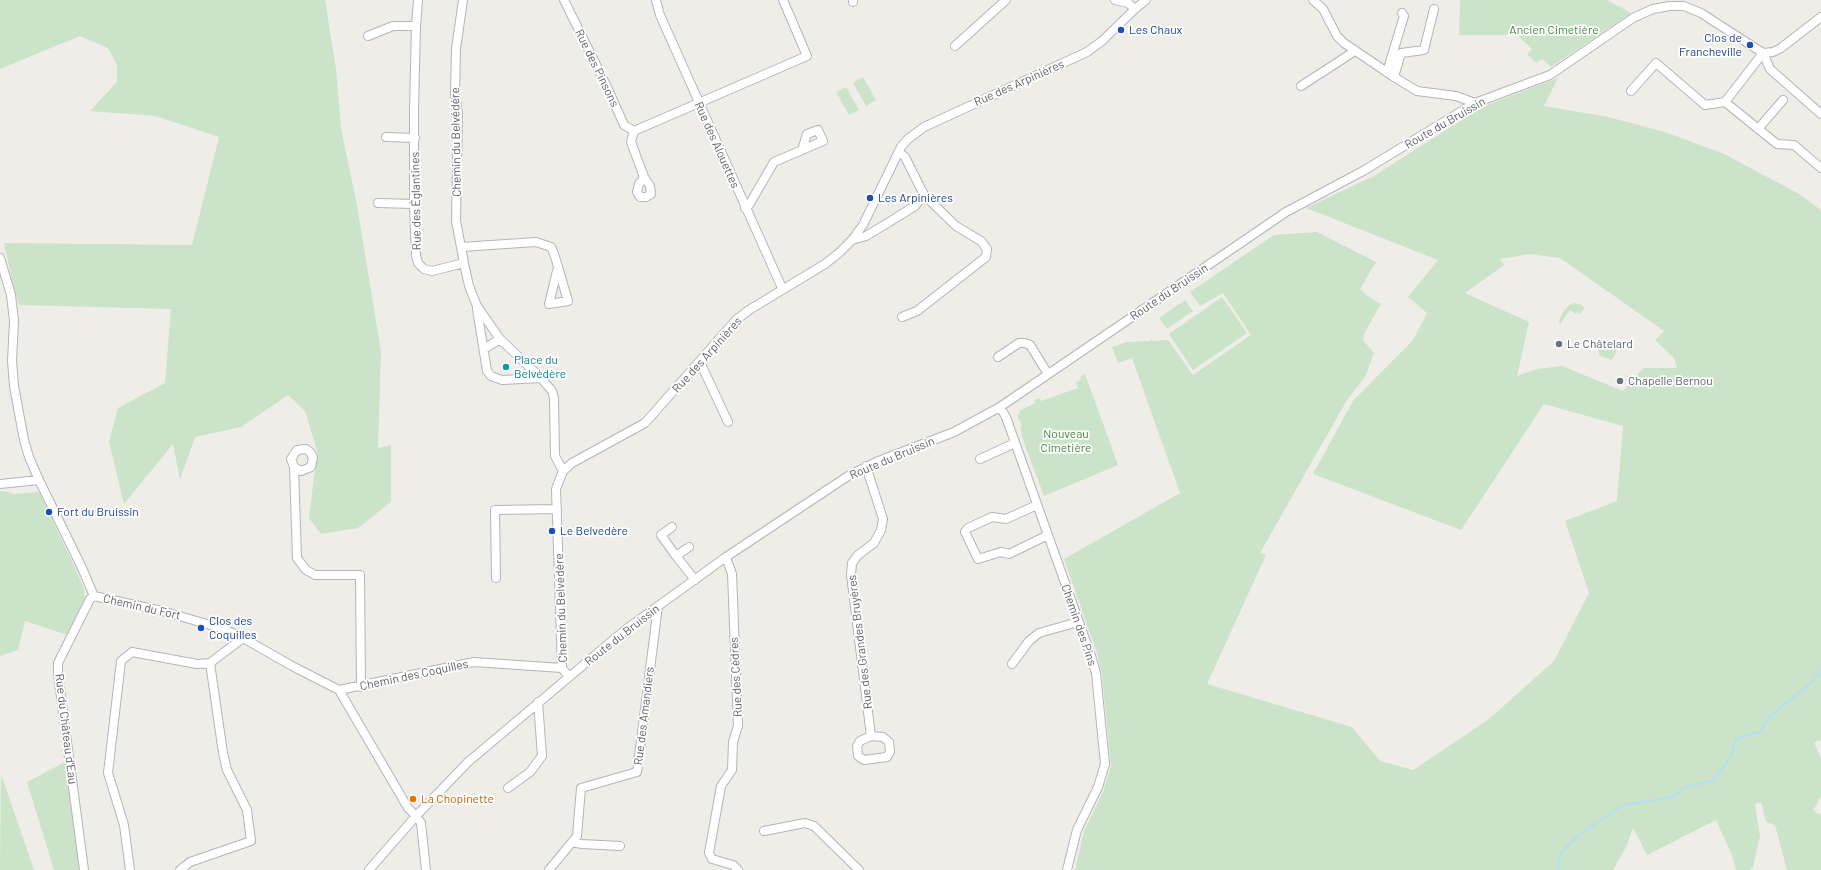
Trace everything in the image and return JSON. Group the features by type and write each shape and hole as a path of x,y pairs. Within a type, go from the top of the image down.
{"street":[{"name":"Rue des Églantines","path":"418,0 416,26 414,204 416,256 418,263 424,269 432,271 464,263"},
{"name":"Chemin du Belvédère","path":"463,0 456,49 455,94 458,113 456,222 464,263 469,286 477,306 487,371 496,379 541,378"},
{"name":"Rue des Pinsons","path":"564,0 624,125 634,131"},
{"name":"Rue des Alouettes","path":"656,0 660,15 782,288"},
{"path":"644,177 631,142 634,131 807,56 783,0"},
{"path":"956,46 1006,0"},
{"path":"1115,0 1128,3 1134,9"},
{"name":"Rue des Arpinières","path":"563,471 572,463 645,423 736,320 782,288 825,264 852,240 866,219 899,152 908,139 924,126 1087,52 1102,41 1134,9 1146,0"},
{"path":"1313,0 1323,9 1337,36 1355,51 1390,75 1417,91 1456,96 1475,104"},
{"name":"Route du Bruissin","path":"369,870 416,816 468,762 625,630 726,557 834,484 866,466 954,432 1000,407 1286,212 1363,171 1475,104 1550,75 1633,18 1653,9 1669,6 1684,6 1701,13 1763,53"},
{"path":"1390,75 1401,53 1424,50 1434,9"},
{"path":"1390,75 1404,16 1402,13"},
{"path":"1631,91 1656,63 1705,105 1725,102 1763,53 1773,52 1781,48 1821,17"},
{"path":"368,36 393,26 416,26"},
{"path":"1301,86 1355,51"},
{"path":"1763,53 1770,69 1821,114"},
{"path":"1758,129 1783,100"},
{"path":"1725,102 1776,144 1794,145 1821,168"},
{"name":"Rue des Églantines","path":"386,137 415,138"},
{"path":"745,208 749,205 774,162 802,150"},
{"path":"899,152 905,157 924,195 956,226 981,241 987,250 986,257 980,262 917,311 902,317"},
{"name":"Rue des Arpinières","path":"852,240 866,236 915,206 924,195"},
{"path":"378,203 414,204"},
{"path":"461,248 536,242 546,244 550,247 553,251 558,267"},
{"name":"Chemin du Fort","path":"0,258 2,275 10,295 14,321 12,361 14,386 24,440 29,457 39,480 94,596 162,611 224,629 339,690"},
{"name":"Chemin du Belvédère","path":"477,306 500,339 541,378 552,391 554,398 554,456 563,471 556,489 562,668 569,677"},
{"path":"484,350 500,339"},
{"path":"998,357 1019,343 1025,343 1030,345 1048,374"},
{"path":"700,362 728,422"},
{"name":"Chemin des Pins","path":"1000,407 1006,417 1096,673 1105,764 1098,787 1077,830 1066,870"},
{"path":"980,459 1015,443"},
{"name":"Rue des Grandes Bruyères","path":"866,466 883,519 881,530 874,542 858,555 852,563 851,575 871,736"},
{"path":"294,467 297,558 306,570 315,575 360,575 361,686"},
{"path":"0,484 39,480"},
{"path":"1037,505 1006,519 992,517 968,528 965,532 978,559 1001,552 1008,554 1048,535"},
{"path":"496,578 495,510 557,509"},
{"path":"672,527 661,535 695,580"},
{"path":"676,556 689,547"},
{"name":"Rue des Cèdres","path":"726,557 732,574 738,726 733,742 732,770 721,786 709,853 712,858 733,865 738,870"},
{"name":"Rue du Château d'Eau","path":"84,870 58,674 58,662 90,599 94,596"},
{"name":"Rue des Amandiers","path":"550,870 577,836 581,788 637,772 658,606"},
{"path":"1012,664 1029,641 1039,633 1078,622"},
{"path":"130,870 124,825 108,773 121,661 132,652 198,664 210,663 243,638"},
{"name":"Chemin des Coquilles","path":"339,690 474,662 562,668"},
{"path":"180,870 190,862 250,841 248,810 227,770 223,753 210,663"},
{"path":"339,690 408,808 421,823 426,870"},
{"path":"508,788 530,772 542,756 538,702"},
{"path":"764,831 805,824 814,826 859,870"},
{"path":"572,842 620,846"}],"green space":[{"path":"0,0 325,0 336,69 341,129 357,205 381,352 378,448 391,445 391,502 358,528 321,534 309,518 318,454 305,411 288,395 241,427 195,437 180,480 173,444 124,504 109,442 118,408 165,383 171,309 19,305 4,243 192,245 219,137 155,116 90,111 117,82 117,65 108,48 80,36 0,69"},
{"name":"Ancien Cimetière","path":"1460,0 1607,0 1631,13 1551,67 1542,59 1536,63 1527,54 1532,49 1517,35 1459,35"},
{"path":"863,77 876,100 866,106 853,83"},
{"path":"1558,78 1544,106 1608,117 1665,132 1724,154 1799,194 1821,210 1821,740 1814,742 1821,759 1821,797 1813,810 1821,815 1821,870 1787,870 1775,825 1766,822 1761,802 1755,804 1760,836 1753,867 1750,870 1736,870 1731,853 1716,820 1647,855 1633,828 1627,845 1613,870 1075,870 1084,831 1103,792 1111,766 1102,675 1097,653 1064,559 1180,493 1132,358 1118,363 1112,347 1127,342 1150,341 1151,339 1153,341 1168,340 1193,375 1251,335 1223,293 1200,306 1190,292 1274,235 1317,232 1376,262 1360,289 1366,295 1381,304 1364,334 1363,340 1374,353 1365,377 1347,400 1260,553 1266,555 1207,684 1352,727 1380,761 1413,770 1489,719 1554,661 1589,593 1565,521 1617,501 1623,426 1544,404 1461,530 1313,474 1353,401 1413,340 1427,313 1408,297 1438,260 1306,208 1374,176 1482,107","holes":["1530,254 1560,258 1664,331 1655,340 1674,358 1677,368 1643,368 1623,391 1562,366 1537,369 1517,376 1529,322 1465,293 1504,265 1500,259"]},
{"path":"846,87 859,110 849,115 836,92"},
{"path":"1222,297 1247,333 1193,370 1169,334"},
{"path":"1185,300 1193,311 1167,329 1159,318"},
{"path":"1574,303 1582,305 1585,308 1580,314 1577,312 1576,314 1570,310 1560,324 1559,321 1563,312 1568,306"},
{"path":"1601,339 1617,351 1612,360 1599,355 1598,346"},
{"name":"Nouveau Cimetière","path":"1085,374 1118,465 1044,496 1021,434 1020,427 1022,426 1017,415 1020,414 1019,411 1035,403 1034,400 1039,398 1041,401 1078,388 1076,382 1081,380 1080,376"},
{"path":"0,491 15,494 39,492 76,570 84,589 85,600 67,635 25,621 18,650 0,656"},
{"path":"65,762 81,870 54,870 27,782"},
{"path":"1,774 34,870 0,870"}],"waterway":[{"path":"1558,870 1560,854 1580,834 1623,805 1673,797 1685,787 1712,781 1731,757 1736,739 1760,732 1769,717 1813,681 1821,671"}],"place":[{"name":"Les Chaux","path":"1121,30"},
{"name":"Clos de Francheville","path":"1750,45"},
{"name":"Les Arpinières","path":"870,198"},
{"name":"Le Châtelard","path":"1559,344"},
{"name":"Place du Belvédère","path":"506,367"},
{"name":"Chapelle Bernou","path":"1620,381"},
{"name":"Fort du Bruissin","path":"49,512"},
{"name":"Le Belvedère","path":"552,531"},
{"name":"Clos des Coquilles","path":"201,628"},
{"name":"La Chopinette","path":"413,799"}]}
